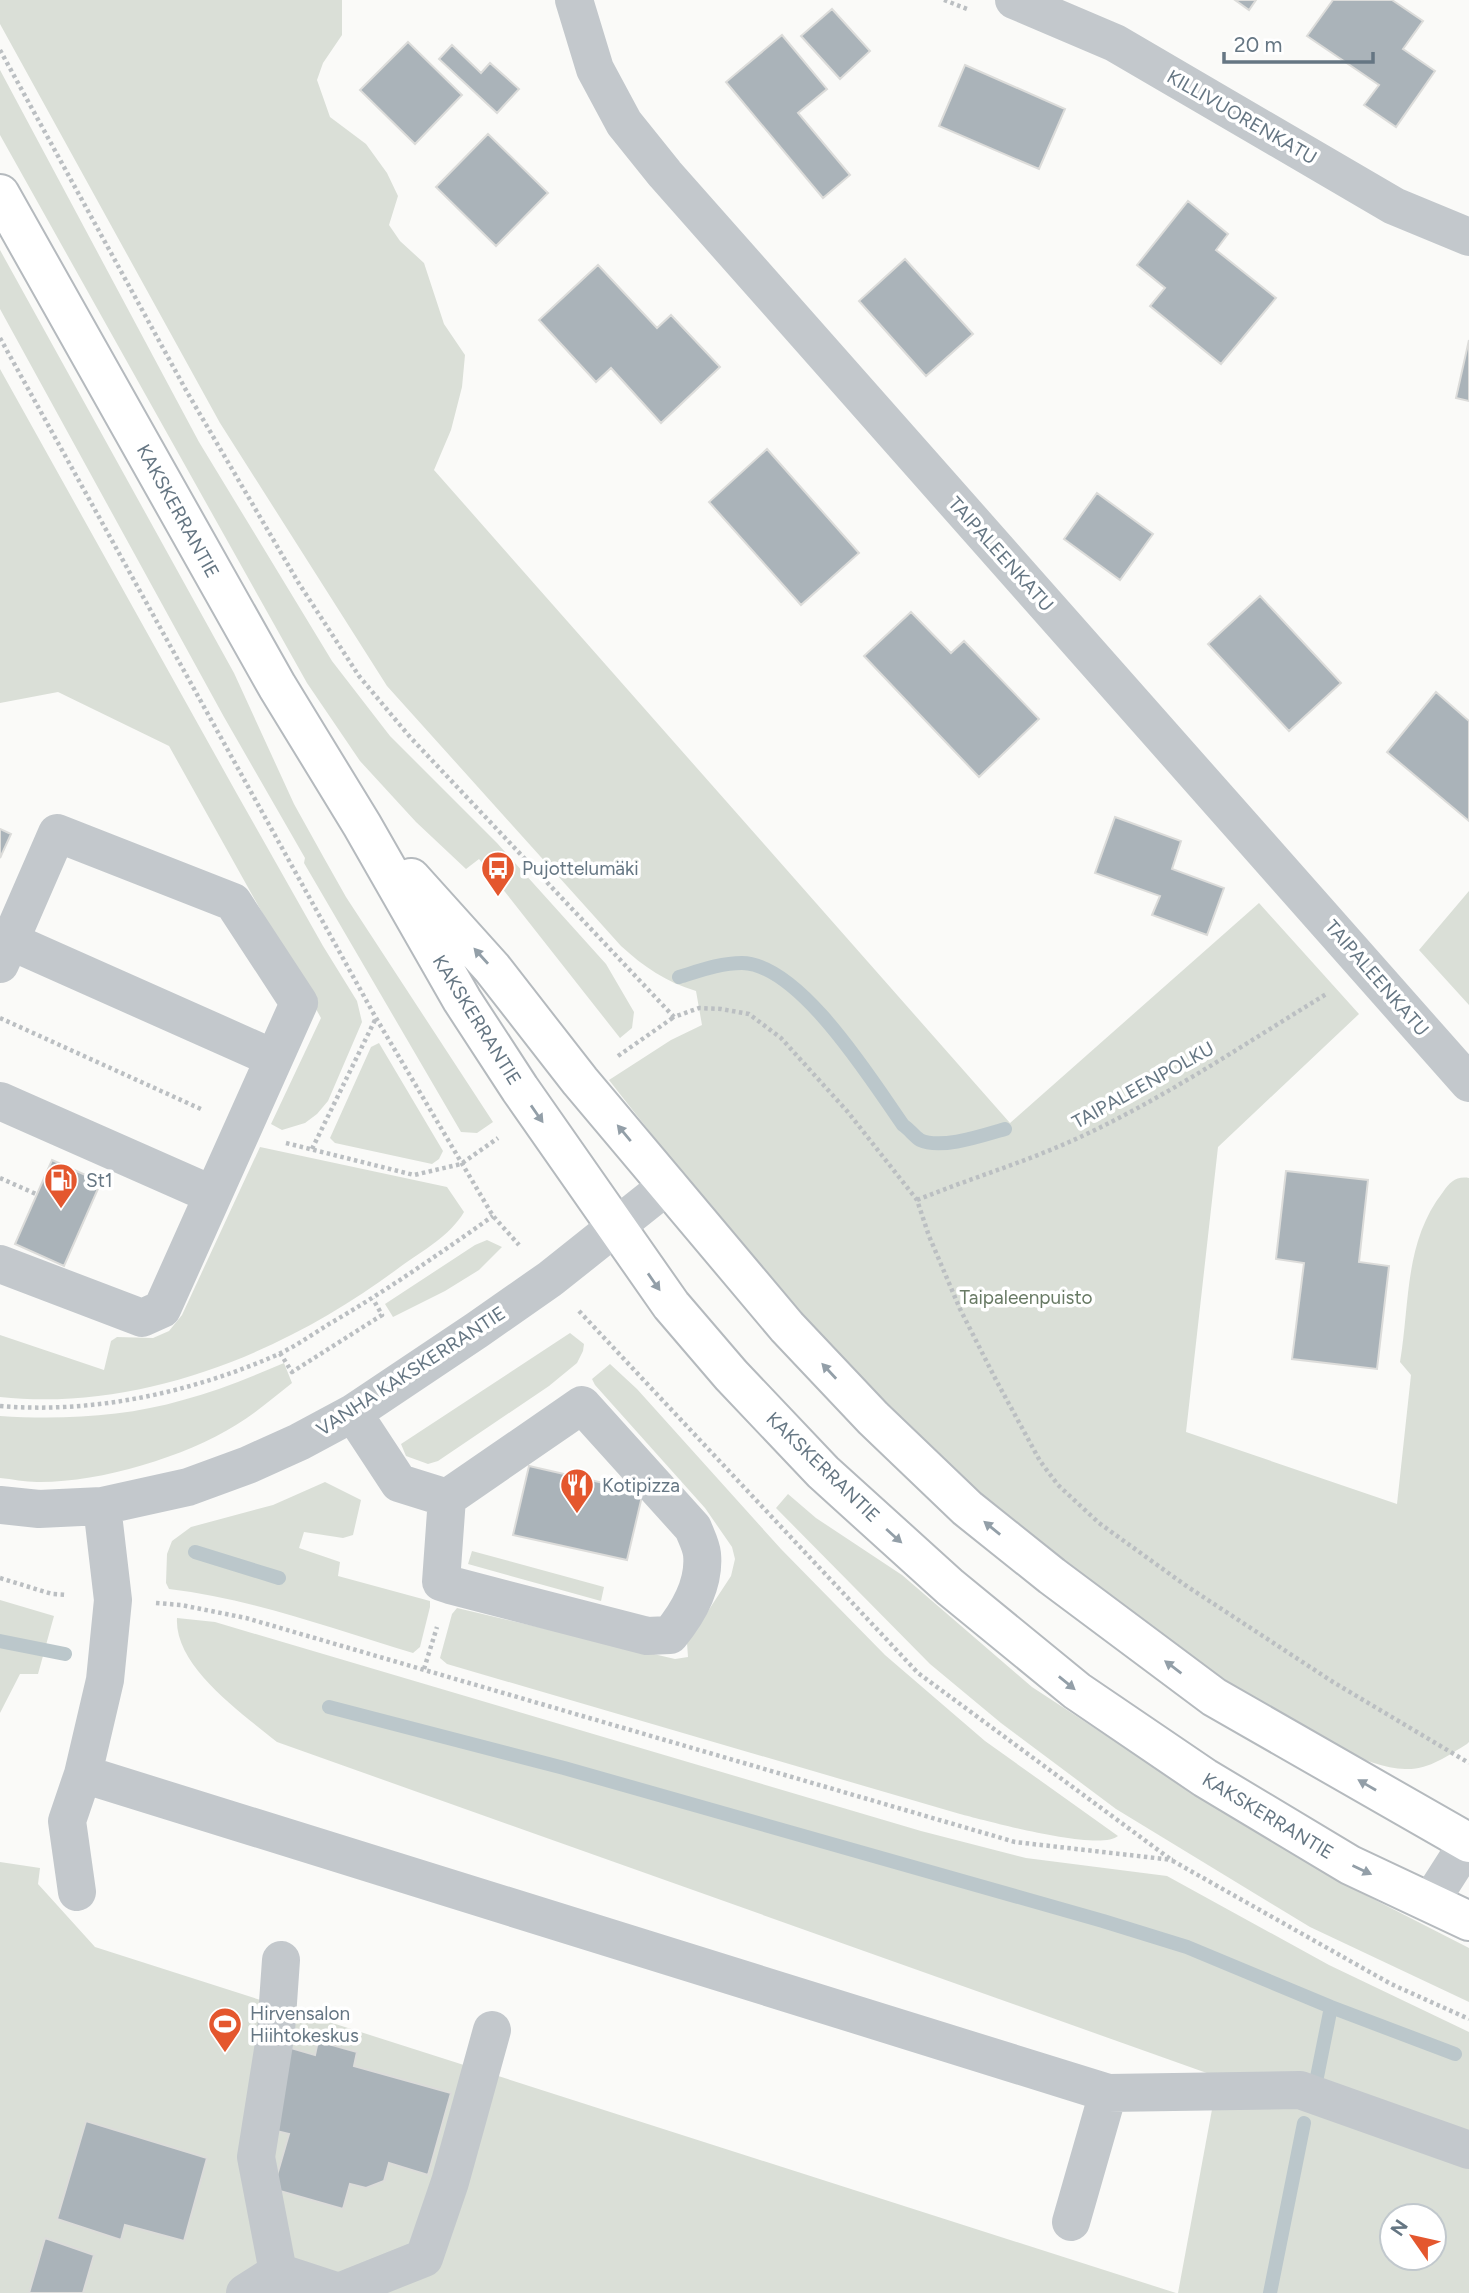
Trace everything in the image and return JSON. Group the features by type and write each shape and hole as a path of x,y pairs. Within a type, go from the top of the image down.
{"main road":[{"name":"KAKSKERRANTIE","path":"0,194 270,674 362,825 462,1000 520,1089 671,1305 731,1376 823,1472 950,1587 1077,1691 1205,1778 1350,1865 1469,1921"},
{"name":"KAKSKERRANTIE","path":"362,825 492,968 580,1081 787,1327 873,1418 967,1508 1052,1576 1214,1697 1469,1842"}],"street":[{"name":"TAIPALEENKATU","path":"574,0 595,69 624,123 665,174 1469,1083"},
{"name":"KILLIVUORENKATU","path":"1014,0 1115,43 1394,206 1469,237"},
{"path":"0,1264 142,1318 162,1309 299,1003 233,902 58,832 5,953 273,1058"},
{"path":"0,1101 213,1195"},
{"name":"VANHA KAKSKERRANTIE","path":"0,1506 39,1509 102,1506 187,1487 248,1465 299,1442 353,1413 550,1279 668,1185"},
{"path":"582,1405 693,1528 702,1553 701,1577 685,1616 670,1635 647,1636 450,1585 442,1582 447,1498 582,1405"},
{"path":"353,1413 399,1483 447,1498"},
{"path":"77,1892 67,1821 83,1774 105,1680 113,1600 102,1506"},
{"path":"83,1774 1108,2093 1300,2091 1469,2150"},
{"path":"1430,1902 1469,1842"},
{"path":"278,2272 256,2157 276,2031 281,1960"},
{"path":"278,2272 339,2292 424,2258 450,2182 492,2030"},
{"path":"1071,2222 1108,2093"},
{"path":"246,2293 278,2272"}],"path":[{"path":"0,50 187,392 298,582 359,676 411,737 674,1017"},
{"path":"0,338 376,1018 493,1216 609,1345 918,1673 1173,1861 1391,1984 1469,2019"},
{"name":"TAIPALEENPOLKU","path":"917,1199 1023,1161 1131,1111 1369,969"},
{"path":"623,1052 674,1017 699,1008 749,1014 781,1038 847,1111 917,1199 929,1236 960,1309 1040,1461 1058,1485 1099,1523 1185,1585 1333,1682 1469,1763"},
{"path":"0,1018 264,1138 414,1175 461,1164"},
{"path":"312,1149 376,1018"},
{"path":"0,1178 36,1194"},
{"path":"0,1406 22,1408 99,1404 198,1383 280,1353 373,1299 493,1216"},
{"path":"280,1353 292,1371 382,1315 373,1299"},
{"path":"0,1578 63,1595"},
{"path":"168,1604 246,1618 1015,1842 1173,1861"}],"green space":[{"name":"Taipaleenpuisto","path":"0,0 342,0 342,35 323,63 317,80 330,117 366,144 387,173 398,196 389,225 400,241 424,263 444,324 465,355 462,387 451,430 434,470 1010,1123 1259,903 1359,1014 1218,1147 1186,1432 1397,1504 1411,1375 1400,1362 1415,1252 1430,1211 1448,1185 1460,1178 1469,1178 1467,1744 1438,1761 1414,1769 1387,1767 1367,1761 1305,1730 1190,1656 1071,1568 958,1472 851,1368 751,1257 609,1080 671,1040 702,1025 696,991 656,973 621,946 387,686 220,423 0,24"},
{"path":"0,70 199,442 332,661 390,736 497,843 606,964 634,1012 632,1028 620,1038 479,859 466,869 416,822 360,761 307,683 0,135"},
{"path":"0,250 234,673 294,804 346,897 493,1122 477,1133 461,1132 304,863 305,858 224,717 0,309"},
{"path":"0,369 237,794 357,1001 362,1022 328,1101 305,1123 282,1130 271,1124 321,1018 169,746 58,692 0,703"},
{"path":"1469,891 1469,1005 1419,950"},
{"path":"379,1043 443,1151 439,1159 432,1164 335,1143 330,1138 371,1047"},
{"path":"260,1147 447,1187 464,1212 435,1242 357,1297 262,1349 212,1369 160,1385 107,1395 54,1399 0,1397 0,1335 104,1370 111,1341 117,1337 153,1338 169,1331 182,1315"},
{"path":"487,1240 502,1247 479,1270 445,1291 393,1317 385,1304 475,1245"},
{"path":"570,1333 584,1344 583,1351 577,1363 549,1386 438,1461 428,1464 406,1456 401,1444"},
{"path":"284,1363 292,1383 243,1420 192,1448 140,1466 87,1478 37,1482 0,1478 0,1416 69,1417 115,1414 161,1406 208,1392"},
{"path":"610,1364 637,1389 781,1549 885,1655 985,1741 1118,1836 1107,1840 1067,1838 960,1814 447,1664 440,1658 452,1614 457,1608 675,1659 688,1657 687,1643 731,1576 735,1559 732,1547 705,1508 595,1385 592,1379"},
{"path":"325,1482 361,1500 353,1535 343,1538 304,1532 299,1548 340,1562 338,1576 430,1601 420,1647 413,1653 262,1607 169,1589 166,1583 167,1554 172,1541 191,1527 273,1505"},
{"path":"788,1494 816,1518 902,1575 1032,1687 1340,1882 1469,1948 1469,2002 1310,1927 1116,1809 1001,1723 930,1664 776,1508"},
{"path":"472,1551 604,1587 601,1601 468,1564"},
{"path":"0,1600 54,1616 38,1674 20,1674 0,1713"},
{"path":"177,1618 215,1622 921,1831 1026,1858 1167,1876 1329,1965 1469,2032 1469,2293 1178,2293 1218,2077 277,1742 213,1688 187,1654 179,1636"},
{"name":"Hirvensalon Hiihtokeskus","path":"0,1862 40,1868 38,1884 95,1947 1176,2293 0,2293"}],"building":[{"path":"1235,0 1256,0 1249,10"},
{"path":"1333,0 1392,0 1423,21 1403,49 1435,71 1396,127 1364,105 1379,85 1307,36"},
{"path":"832,9 870,51 840,79 801,36"},
{"path":"782,35 827,89 798,113 850,175 823,198 726,82"},
{"path":"408,42 462,95 415,144 360,90"},
{"path":"452,45 481,73 490,63 519,89 497,113 439,59"},
{"path":"965,65 1065,109 1039,169 939,126"},
{"path":"488,134 548,193 496,246 436,187"},
{"path":"1188,201 1228,234 1216,250 1276,298 1221,364 1150,306 1165,288 1137,265"},
{"path":"905,259 973,334 926,376 859,301"},
{"path":"598,265 657,328 671,315 720,367 661,423 611,368 596,382 539,320"},
{"path":"1469,340 1469,401 1456,398"},
{"path":"767,449 859,553 801,605 709,502"},
{"path":"1097,493 1153,534 1120,580 1064,539"},
{"path":"1260,596 1341,683 1289,731 1208,644"},
{"path":"911,612 951,653 964,641 1039,719 979,777 864,656"},
{"path":"1436,692 1469,721 1469,821 1387,752"},
{"path":"1115,817 1181,841 1172,869 1224,888 1207,935 1152,915 1160,896 1095,873"},
{"path":"0,829 11,834 0,858"},
{"path":"52,1160 101,1182 64,1266 15,1244"},
{"path":"1286,1171 1368,1180 1359,1262 1389,1266 1377,1369 1292,1359 1304,1263 1276,1259"},
{"path":"529,1466 643,1492 627,1560 513,1535"},
{"name":"Hirvensalon Hiihtokeskus","path":"318,2041 357,2052 354,2066 451,2093 428,2175 389,2163 384,2181 366,2188 350,2184 343,2209 273,2189 289,2134 268,2129 291,2048 315,2055"},
{"path":"86,2121 207,2158 184,2241 125,2225 121,2240 57,2219"},
{"path":"45,2238 94,2255 83,2293 29,2293"}],"waterway":[{"path":"679,977 718,966 742,963 764,968 787,983 833,1028 903,1125 920,1140 929,1143 951,1142 1005,1129"},
{"path":"195,1552 279,1578"},
{"path":"0,1641 65,1654"},
{"path":"329,1707 564,1768 1103,1921 1187,1947 1331,2007 1455,2054"},
{"path":"1317,2077 1331,2007"},
{"path":"1270,2293 1304,2123"}],"place":[{"name":"Pujottelumäki","path":"498,898"},
{"name":"St1","path":"61,1210"},
{"name":"Kotipizza","path":"577,1515"},
{"name":"Hirvensalon Hiihtokeskus","path":"225,2054"}]}
